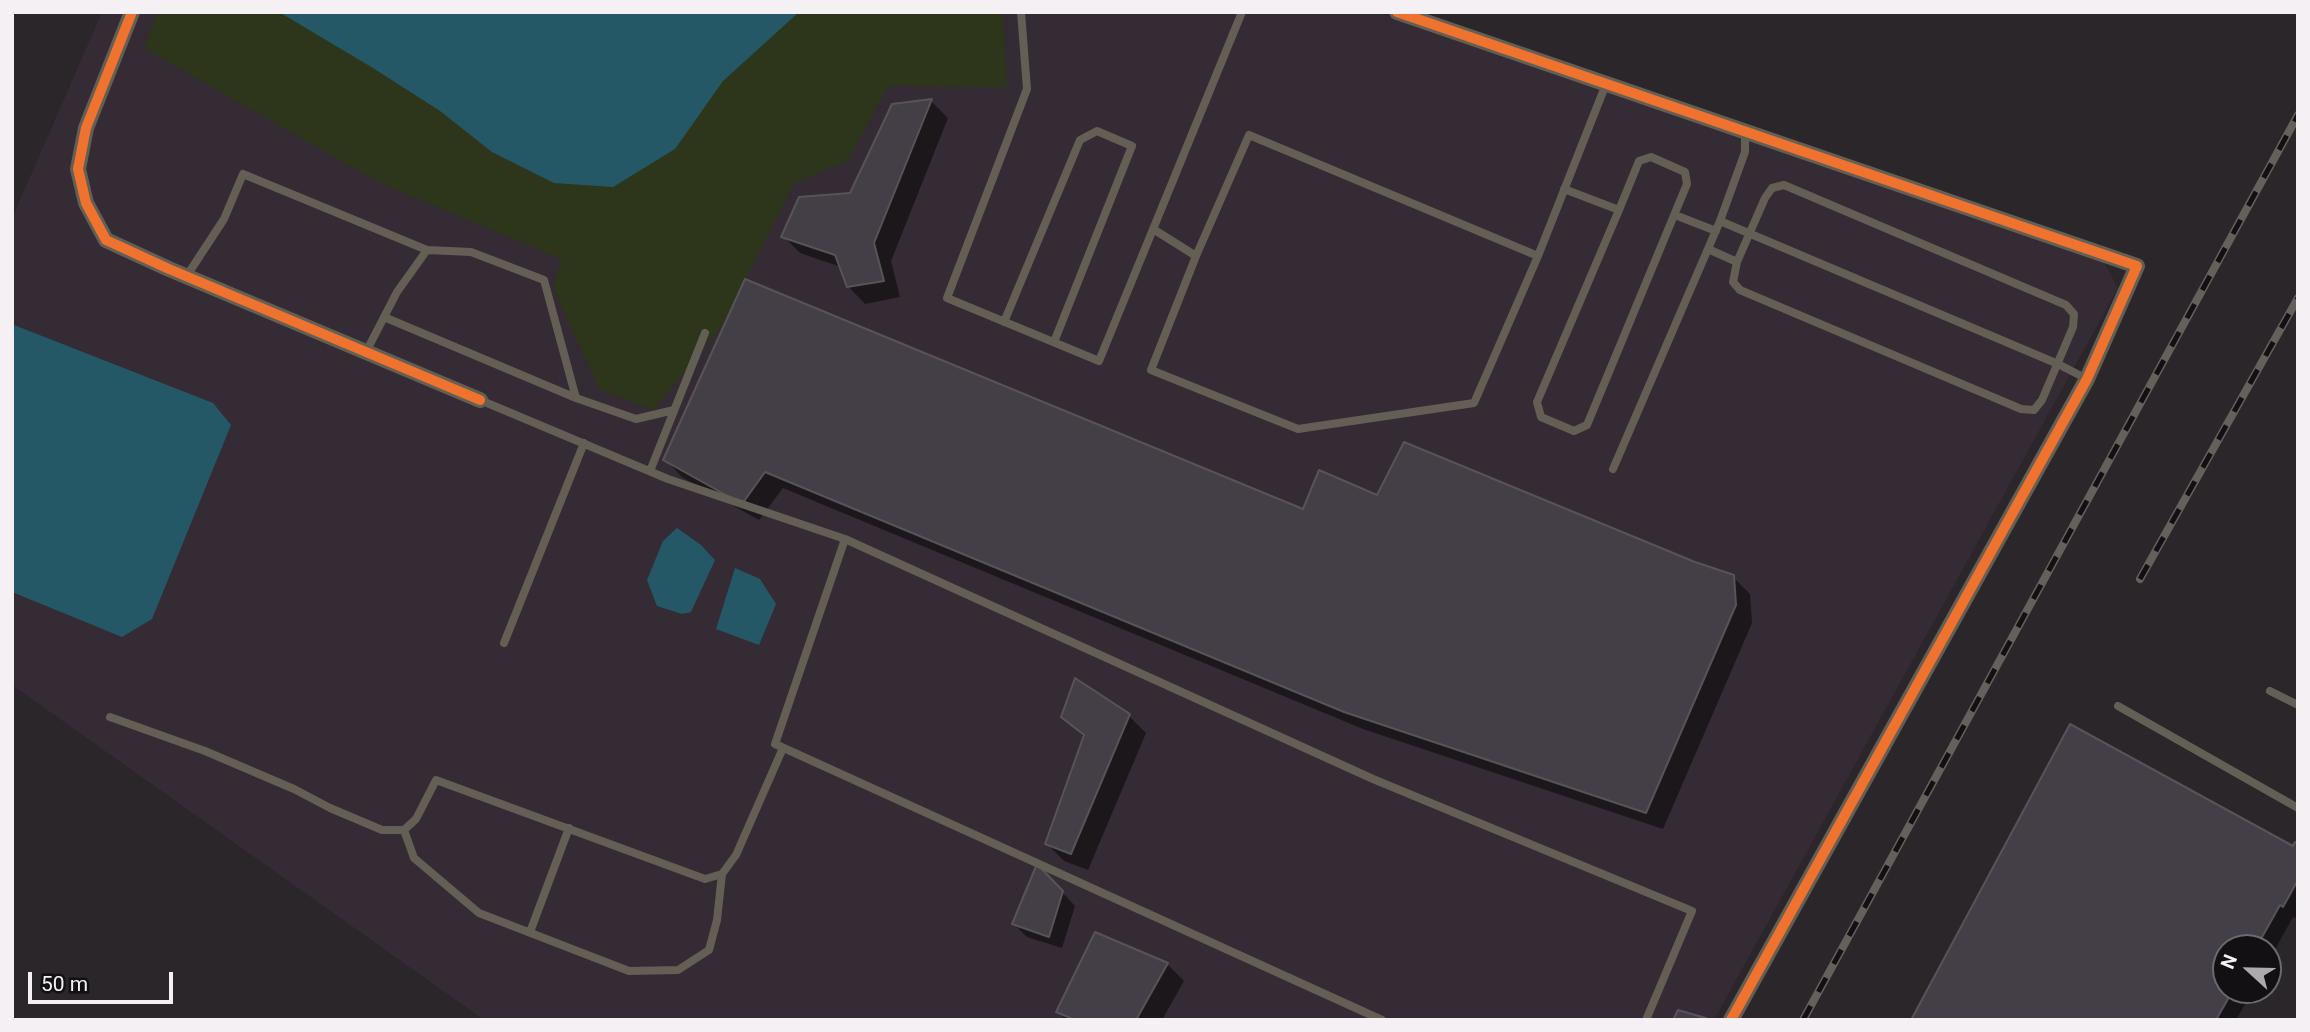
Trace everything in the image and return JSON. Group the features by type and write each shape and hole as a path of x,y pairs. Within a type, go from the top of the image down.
{"street":[{"path":"132,12 86,128 78,169 86,203 106,240 480,400"},
{"path":"1397,12 2137,266 2087,379 1731,1020"}],"lane":[{"path":"1021,12 1027,89 947,298 1098,361 1242,12"},
{"path":"1538,256 1249,135 1196,256 1151,370 1298,429 1474,403 1538,256 1605,84"},
{"path":"1004,322 1080,140 1097,131 1132,146 1054,342"},
{"path":"1613,469 1720,221 1745,152 1745,132"},
{"path":"1651,157 1685,172 1687,184 1675,215 1587,425 1574,431 1541,416 1537,402 1619,210 1639,161 1651,157"},
{"path":"186,276 224,219 243,174 426,250 471,252 544,280 576,398"},
{"path":"1784,185 2066,305 2074,314 2073,327 2042,400 2034,410 2021,409 1740,290 1733,282 1737,262 1749,233 1772,188 1784,185"},
{"path":"1564,189 1619,210"},
{"path":"1675,215 1716,231"},
{"path":"1720,221 2058,364 2087,379"},
{"path":"1153,229 1196,256"},
{"path":"1708,249 1737,262"},
{"path":"366,352 397,292 426,250"},
{"path":"384,317 621,415 636,419 674,410"},
{"path":"650,471 705,333"},
{"path":"480,400 650,471 845,539 1373,779 1692,911 1646,1020"},
{"path":"504,643 584,443"},
{"path":"845,539 775,744 1382,1020"},
{"path":"2270,691 2298,705"},
{"path":"2118,706 2298,808"},
{"path":"110,717 205,751 382,830 404,830 416,819 436,780 705,879 722,874"},
{"path":"404,830 414,858 479,913 629,971 678,970 709,950 717,920 722,874 736,855 783,748"},
{"path":"530,932 569,828"}],"shaded area":[{"path":"102,12 1377,12 2102,258 2118,288 1714,1020 484,1020 12,685 12,218"}],"green space":[{"path":"158,12 1003,12 1007,87 888,86 848,161 794,183 721,327 653,410 599,389 553,288 561,259 378,182 144,48"}],"water":[{"path":"279,12 799,12 723,81 675,149 613,187 554,183 492,152 440,111"},
{"path":"14,325 213,403 231,425 152,619 122,637 12,592"},
{"path":"677,528 701,545 715,560 691,612 682,614 657,606 647,580 663,541"},
{"path":"735,568 760,579 776,604 759,645 716,629"}],"building":[{"path":"932,99 874,243 884,281 847,287 835,255 781,237 799,197 850,193 892,104"},
{"path":"745,279 1303,509 1319,470 1377,495 1404,442 1695,562 1734,575 1736,605 1646,813 1344,712 765,472 742,504 663,460"},
{"path":"1075,678 1130,714 1071,854 1045,844 1084,735 1061,717"},
{"path":"2070,724 2293,846 2295,842 2298,844 2298,880 2264,934 2212,934 2212,1004 2225,1004 2216,1020 1911,1020"},
{"path":"1037,864 1063,891 1049,937 1012,924"},
{"path":"1095,932 1168,963 1136,1020 1075,1020 1056,1012"},
{"path":"1678,1010 1706,1018 1673,1020"}],"railway":[{"path":"1803,1020 2298,115"},
{"path":"2140,579 2298,298"}],"cycle path":[{"path":"132,12 86,128 78,169 86,203 106,240 480,400"},
{"path":"1397,12 2137,266 2087,379 1731,1020"}]}
